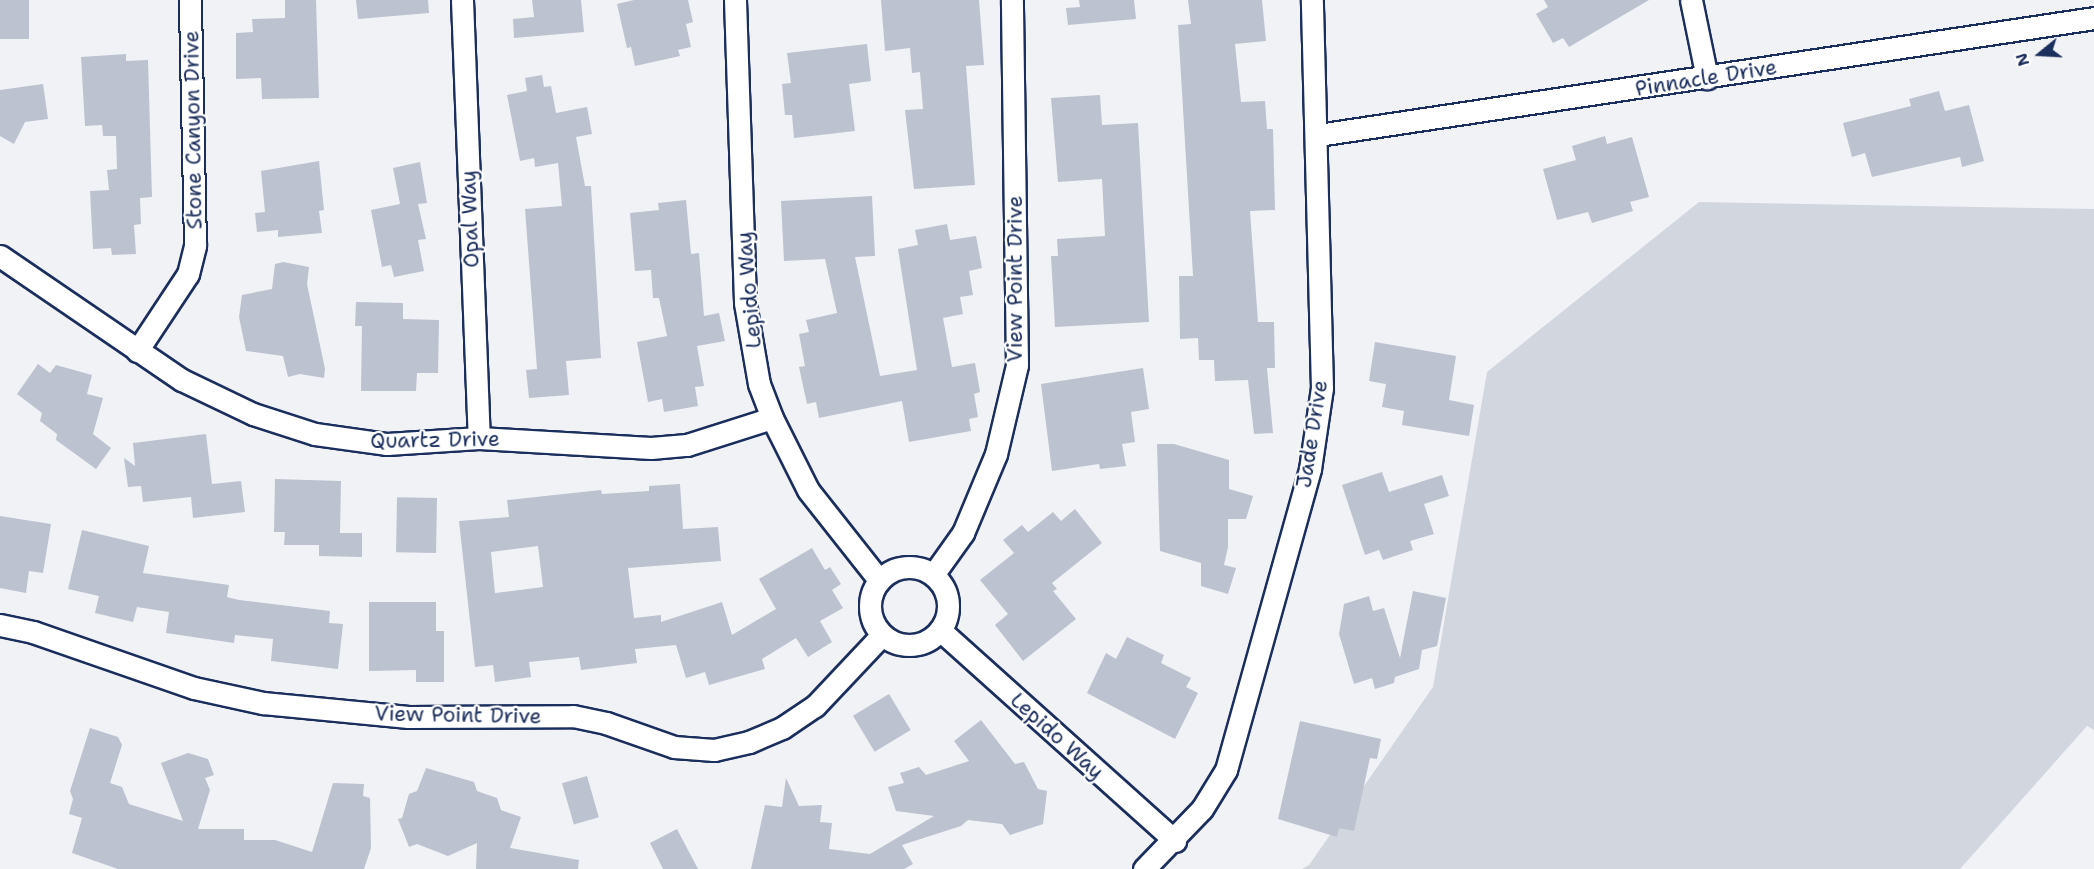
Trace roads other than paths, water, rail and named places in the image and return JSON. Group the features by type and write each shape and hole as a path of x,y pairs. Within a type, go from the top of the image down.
{"street":[{"name":"Stone Canyon Drive","path":"137,351 188,274 195,245 190,0"},
{"name":"Opal Way","path":"462,0 479,438"},
{"name":"Lepido Way","path":"735,0 746,303 759,384 771,418 808,490 879,580"},
{"name":"View Point Drive","path":"933,575 963,532 996,454 1017,365 1012,0"},
{"name":"Jade Drive","path":"1144,869 1175,841 1202,809 1226,770 1310,469 1322,388 1318,135 1312,0"},
{"path":"1691,0 1707,78"},
{"name":"Pinnacle Drive","path":"1318,135 2094,18"},
{"name":"Quartz Drive","path":"0,256 137,351 216,398 315,434 387,444 479,438 651,448 687,445 771,418"},
{"path":"907,567 933,575 948,600 947,614 940,630 920,644 906,646 882,634 872,619 870,606 879,580 893,570 907,567"},
{"name":"View Point Drive","path":"0,625 33,632 194,688 263,703 408,717 573,716 606,723 674,747 714,750 760,737 807,711 882,634"},
{"name":"Lepido Way","path":"940,630 1175,841"}]}
